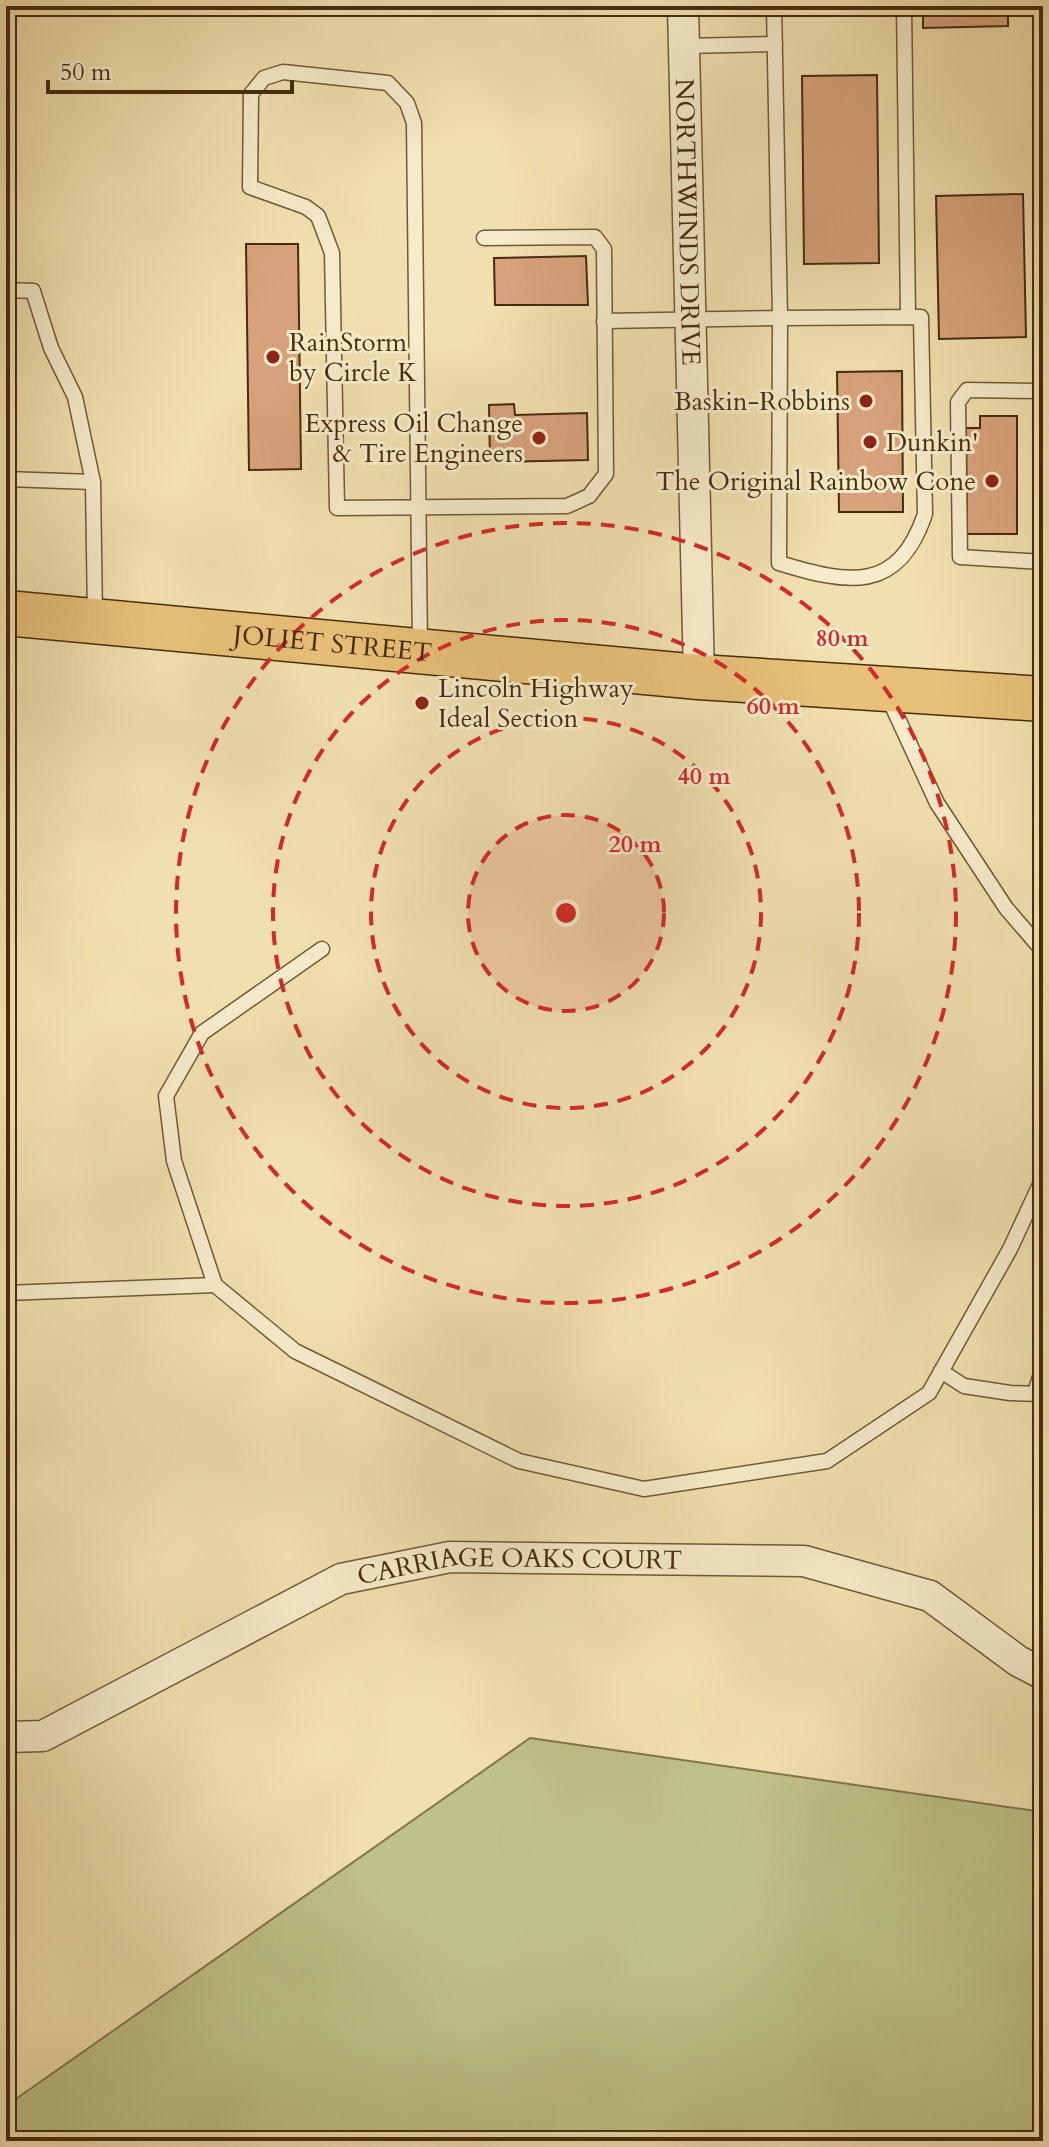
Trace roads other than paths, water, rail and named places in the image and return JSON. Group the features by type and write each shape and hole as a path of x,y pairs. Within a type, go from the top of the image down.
{"main road":[{"name":"JOLIET STREET","path":"6,613 699,677 1043,699"}],"street":[{"name":"NORTHWINDS DRIVE","path":"683,6 699,677"},
{"name":"CARRIAGE OAKS COURT","path":"6,1737 43,1736 341,1579 450,1557 804,1561 930,1596 1018,1661 1043,1674"}],"lane":[{"path":"774,6 780,318 779,563 840,578 870,577 892,569 918,535 925,514 914,317 904,6"},
{"path":"684,46 775,44"},
{"path":"420,651 417,507 414,123 407,103 388,83 283,72 264,78 251,94 250,187 306,207 318,216 332,253 337,508 417,507 539,508 567,506 589,496 606,474 604,249 595,237 484,238"},
{"path":"6,290 33,291 51,348 75,397 93,482 95,621"},
{"path":"604,321 914,317"},
{"path":"1043,391 967,390 958,402 960,557 1043,562"},
{"path":"6,479 93,482"},
{"path":"884,689 937,803 1006,908 1043,951"},
{"path":"322,949 202,1033 166,1096 174,1161 215,1285 295,1351 519,1461 644,1489 827,1461 929,1393 1010,1249 1043,1178"},
{"path":"6,1293 215,1285"},
{"path":"941,1371 964,1386 1010,1393 1039,1393 1043,1367"}],"place":[{"name":"RainStorm by Circle K","path":"273,357"},
{"name":"Baskin-Robbins","path":"866,401"},
{"name":"Express Oil Change & Tire Engineers","path":"539,438"},
{"name":"Dunkin'","path":"870,442"},
{"name":"The Original Rainbow Cone","path":"992,481"},
{"name":"Lincoln Highway Ideal Section","path":"422,703"}]}
